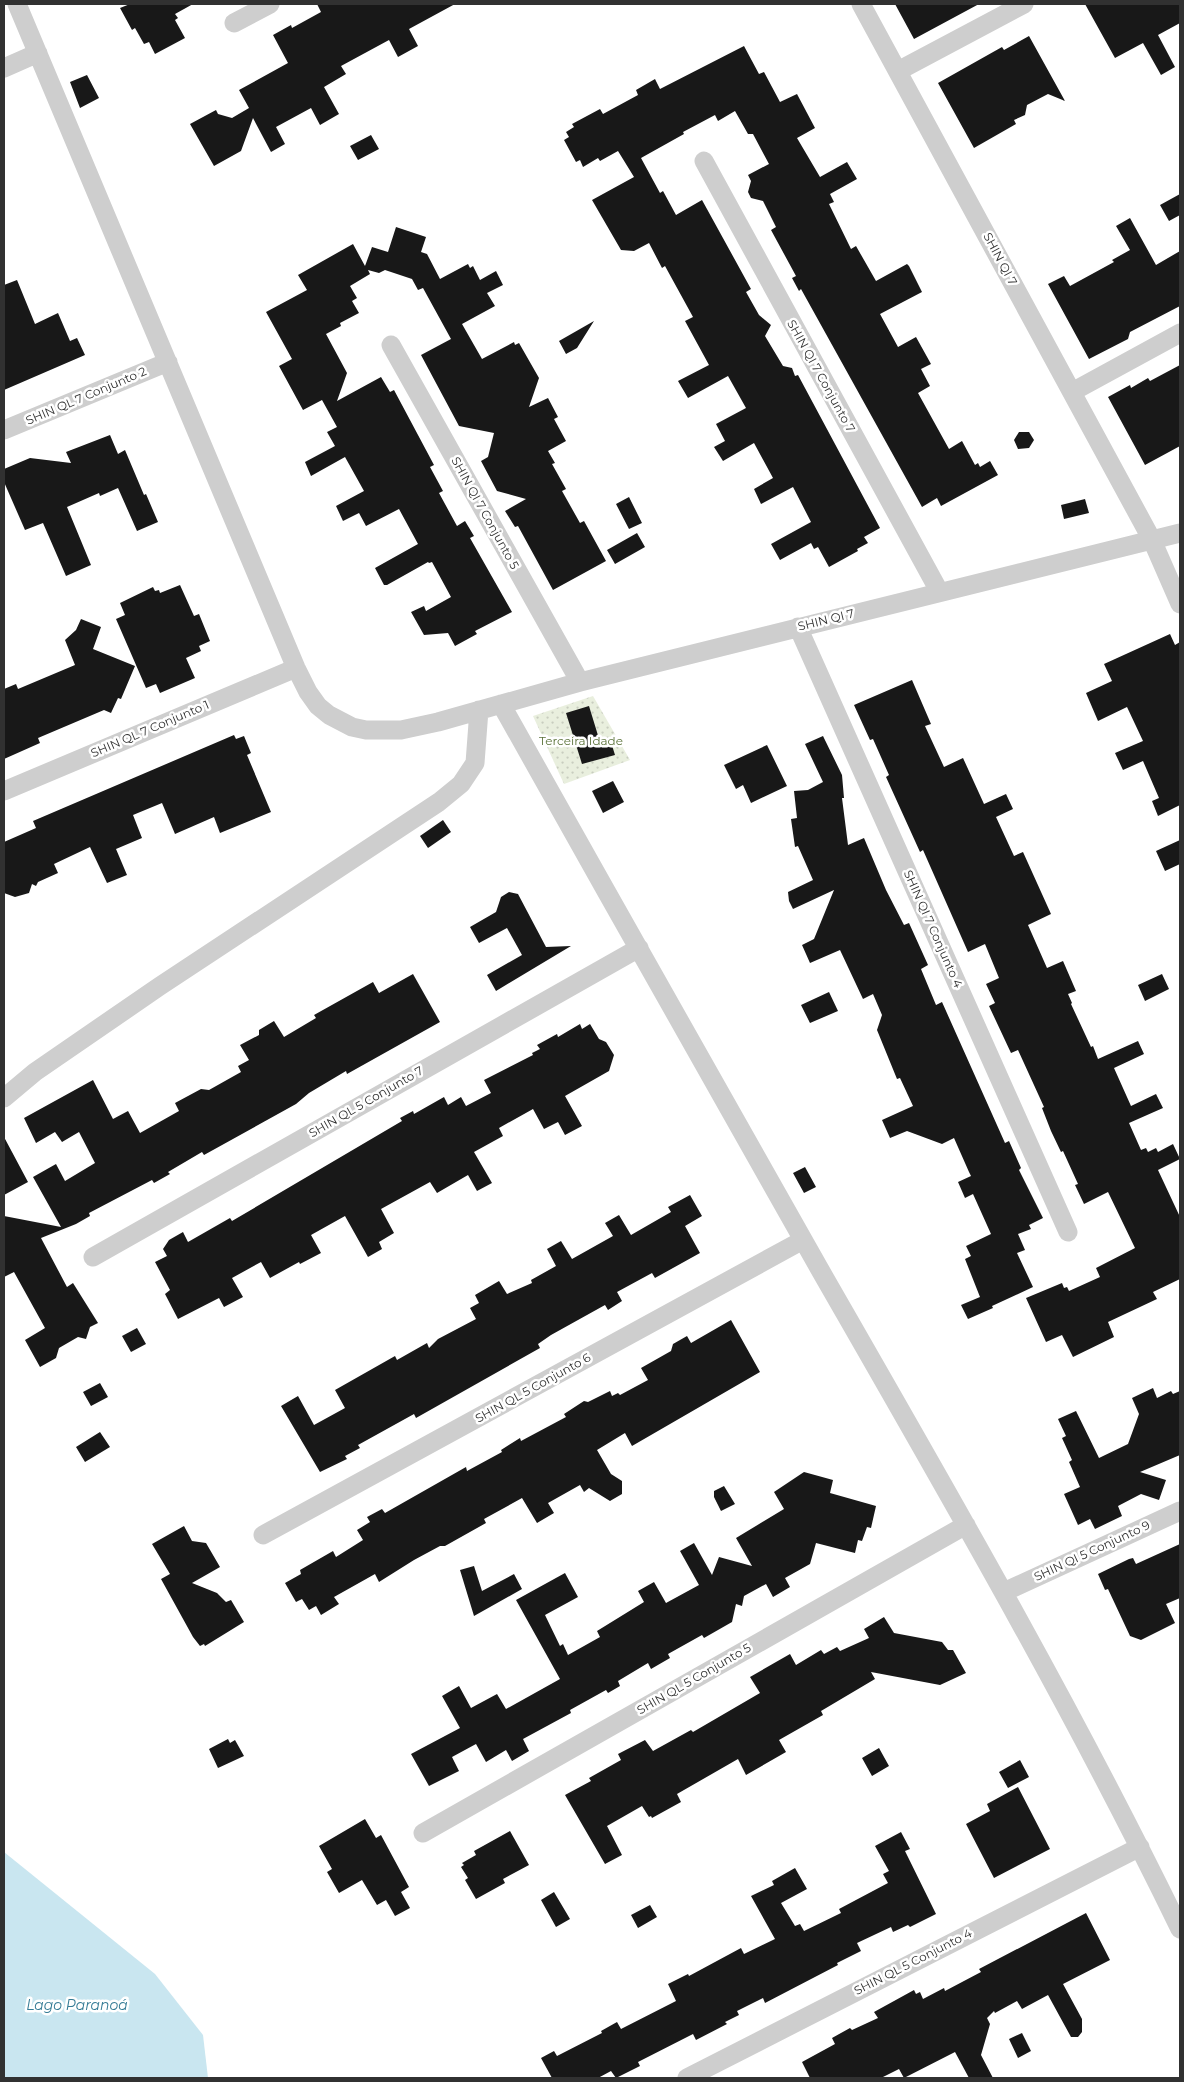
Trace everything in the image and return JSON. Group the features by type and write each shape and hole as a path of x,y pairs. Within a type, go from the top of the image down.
{"street":[{"name":"SHIN QI 7","path":"17,4 296,668 308,692 318,706 329,715 352,727 366,730 401,730 580,682 939,591 1180,533"},
{"path":"234,23 270,4"},
{"name":"SHIN QI 7","path":"861,4 1152,540"},
{"path":"898,71 1024,4"},
{"path":"4,68 38,53"},
{"name":"SHIN QI 7 Conjunto 7","path":"704,161 939,591"},
{"path":"1072,392 1180,333"},
{"name":"SHIN QI 7 Conjunto 5","path":"391,345 580,682"},
{"name":"SHIN QL 7 Conjunto 2","path":"4,430 168,362"},
{"path":"1152,540 1180,604"},
{"name":"SHIN QI 7 Conjunto 4","path":"798,627 1068,1232"},
{"name":"SHIN QL 7 Conjunto 1","path":"4,791 296,668"},
{"path":"501,704 1004,1592 1140,1847 1180,1929"},
{"path":"4,1098 35,1072 160,986 439,802 461,784 476,763 479,710"},
{"name":"SHIN QL 5 Conjunto 7","path":"93,1257 639,948"},
{"name":"SHIN QL 5 Conjunto 6","path":"263,1535 803,1240"},
{"name":"SHIN QI 5 Conjunto 9","path":"1004,1592 1180,1511"},
{"name":"SHIN QL 5 Conjunto 5","path":"423,1833 966,1525"},
{"name":"SHIN QL 5 Conjunto 4","path":"687,2078 1140,1847"}],"green space":[{"name":"Terceira Idade","path":"593,696 630,760 564,784 533,716"}],"water":[{"name":"Lago Paranoá","path":"4,1852 155,1974 203,2035 208,2078 4,2078"}],"building":[{"path":"130,4 193,4 175,14 178,18 175,20 185,38 155,54 149,42 144,44 135,28 132,30 120,8"},
{"path":"317,4 455,4 409,29 418,46 398,57 389,40 341,66 346,74 324,87 339,114 320,125 311,108 276,127 285,144 271,152 253,118 241,151 214,166 190,124 216,110 218,114 232,118 249,108 239,90 288,63 273,35 291,25 292,28 321,12"},
{"path":"895,4 979,4 914,39"},
{"path":"1085,4 1180,4 1180,23 1158,35 1175,67 1161,75 1143,43 1115,58"},
{"path":"1029,36 1065,101 1048,94 1027,105 1025,115 1014,120 1016,124 974,148 938,83 1002,47 1004,50"},
{"path":"744,46 759,74 764,72 780,102 797,94 815,128 797,138 820,177 847,162 857,179 830,194 834,202 829,204 851,249 856,246 876,281 907,264 909,266 922,292 880,314 898,347 916,337 931,364 921,369 930,386 918,393 949,449 962,441 975,465 978,463 980,467 990,461 998,475 941,506 937,498 922,507 801,289 799,291 792,278 796,276 771,230 776,227 763,201 751,198 748,192 751,181 748,175 769,164 753,134 748,134 735,111 718,121 715,115 683,132 684,134 641,158 660,193 663,191 676,215 702,200 751,289 746,292 759,315 771,325 765,336 783,366 792,368 795,376 798,375 880,528 864,537 868,543 857,549 858,551 829,567 818,547 814,549 811,543 780,560 771,544 811,522 793,487 761,504 754,489 773,478 754,443 723,461 714,447 725,441 716,424 746,408 728,376 688,398 678,381 709,365 685,321 693,317 665,266 662,268 649,243 634,251 621,250 592,200 634,177 618,151 600,161 598,158 583,167 580,160 576,162 564,140 569,137 566,132 574,127 572,124 600,109 603,114 638,95 636,90 655,79 660,89"},
{"path":"87,75 99,98 80,108 70,82"},
{"path":"371,135 379,149 358,160 350,146"},
{"path":"1180,194 1180,215 1169,221 1160,205"},
{"path":"1130,218 1156,265 1180,251 1180,306 1130,332 1128,339 1089,359 1048,284 1064,276 1070,286 1114,262 1112,260 1130,250 1116,226"},
{"path":"396,227 426,237 421,252 427,254 440,279 468,264 470,268 473,266 480,280 496,271 503,285 487,293 495,306 462,324 482,359 514,342 515,345 519,343 539,378 529,407 548,398 558,417 554,419 566,441 548,451 555,463 552,464 566,489 562,491 580,523 584,521 606,561 553,590 518,526 515,527 505,511 526,499 497,491 481,461 488,457 494,433 459,426 421,355 451,339 423,288 418,290 412,279 385,270 379,273 368,270 370,274 350,286 357,298 352,301 359,313 340,323 341,326 326,334 347,373 337,401 381,377 390,392 394,390 434,465 430,467 443,491 439,493 457,526 465,521 474,536 470,538 512,612 475,631 477,634 455,646 448,633 424,635 411,612 424,606 426,611 451,597 432,562 428,562 387,585 384,585 375,568 418,544 399,509 366,526 359,513 343,521 336,506 364,491 345,457 311,476 305,462 335,446 327,432 337,427 322,400 303,410 279,366 292,359 266,312 307,290 298,275 353,244 365,266 372,247 388,252"},
{"path":"17,280 35,324 58,313 70,341 77,338 85,355 4,390 4,285"},
{"path":"594,321 577,348 566,354 559,341"},
{"path":"1180,365 1180,446 1145,465 1108,397 1130,385 1131,388 1148,378 1150,381"},
{"path":"1019,432 1029,432 1034,440 1029,448 1018,449 1014,440"},
{"path":"110,435 118,454 125,450 158,522 137,531 118,488 100,496 99,493 67,507 91,565 66,576 43,523 25,530 4,482 4,469 30,458 71,463 66,452"},
{"path":"629,497 642,523 629,529 616,504"},
{"path":"1085,499 1089,513 1064,519 1061,505"},
{"path":"637,533 645,547 615,564 607,550"},
{"path":"180,585 194,616 199,614 210,641 199,646 201,651 186,658 195,678 160,693 156,684 146,688 116,619 125,615 120,603 153,587 155,591 159,590 160,593"},
{"path":"81,619 101,627 93,649 135,666 121,699 118,698 111,713 104,710 38,738 40,743 4,759 4,689 16,684 18,689 75,665 65,640 76,630"},
{"path":"1170,634 1175,645 1180,642 1180,805 1158,816 1152,801 1159,798 1143,761 1123,770 1115,753 1143,741 1127,707 1098,721 1086,693 1112,681 1104,664"},
{"path":"912,680 931,724 925,726 944,767 963,758 984,804 1006,794 1013,809 996,817 1014,856 1023,852 1051,914 1028,925 1047,968 1063,961 1076,991 1068,994 1071,1004 1098,1059 1138,1041 1144,1054 1114,1068 1131,1106 1156,1094 1163,1108 1129,1123 1141,1150 1146,1148 1148,1152 1156,1148 1158,1152 1173,1144 1180,1159 1158,1170 1180,1217 1180,1279 1153,1292 1157,1299 1108,1322 1114,1337 1073,1357 1062,1335 1046,1342 1026,1298 1062,1283 1064,1288 1067,1287 1069,1291 1100,1277 1096,1268 1135,1248 1108,1192 1084,1204 1075,1185 1078,1184 1063,1151 1061,1152 1051,1131 1042,1108 1044,1107 1018,1050 1011,1053 989,1006 995,1003 986,984 999,978 985,944 968,952 923,850 920,852 886,777 889,775 873,739 870,740 854,705"},
{"path":"589,706 600,742 610,739 615,755 582,764 566,713"},
{"path":"234,735 236,739 244,736 251,753 247,755 271,812 220,833 214,817 175,834 162,803 133,815 142,838 116,849 127,875 107,883 90,847 54,864 58,873 38,882 36,886 32,884 29,893 15,897 4,893 4,842 36,828 33,821"},
{"path":"823,736 842,775 844,798 842,798 848,845 864,838 886,890 904,925 909,923 928,965 921,969 936,1005 942,1002 1005,1143 1009,1141 1021,1168 1019,1170 1043,1218 1029,1225 1031,1229 1018,1234 1025,1250 1017,1253 1033,1287 968,1319 961,1305 980,1297 965,1259 971,1256 966,1246 991,1234 973,1194 965,1198 958,1182 971,1176 954,1138 942,1144 907,1131 890,1138 882,1120 913,1106 900,1078 897,1079 877,1030 882,1015 873,994 863,999 840,950 810,963 802,945 814,939 834,890 793,909 789,901 788,892 813,880 798,846 795,847 791,819 797,818 794,791 808,790 823,782 805,744"},
{"path":"767,745 787,786 751,803 743,785 736,789 724,765"},
{"path":"613,781 624,802 603,813 592,791"},
{"path":"443,820 451,832 428,848 420,836"},
{"path":"1180,840 1180,864 1165,871 1156,851"},
{"path":"509,892 518,894 546,947 571,946 496,991 487,975 522,955 507,928 479,943 470,927 496,912 501,897"},
{"path":"413,974 440,1022 347,1074 346,1071 309,1093 296,1104 204,1155 202,1152 168,1172 170,1174 154,1183 152,1180 89,1213 90,1216 76,1224 41,1238 67,1287 73,1283 98,1323 90,1327 86,1339 78,1337 59,1348 56,1358 40,1367 25,1340 45,1328 14,1272 4,1277 4,1216 61,1227 33,1177 56,1164 65,1181 95,1163 79,1132 62,1142 55,1132 36,1143 24,1118 93,1080 113,1119 128,1111 140,1133 179,1111 175,1103 201,1089 209,1090 241,1072 238,1066 249,1060 240,1045 259,1035 259,1030 274,1021 284,1037 316,1018 314,1015 373,982 379,993"},
{"path":"1162,974 1169,989 1145,1001 1138,985"},
{"path":"829,992 838,1011 810,1023 801,1005"},
{"path":"580,1024 582,1029 590,1024 599,1039 606,1042 614,1055 609,1071 565,1096 582,1126 565,1135 558,1122 544,1129 533,1109 499,1128 503,1136 474,1152 492,1183 477,1191 468,1175 437,1193 430,1182 381,1209 394,1233 379,1242 382,1249 368,1257 345,1216 311,1235 321,1253 300,1264 299,1262 270,1278 261,1262 232,1278 243,1297 224,1307 219,1298 178,1319 165,1294 170,1290 155,1262 167,1256 163,1249 169,1240 183,1232 188,1242 230,1218 232,1221 402,1121 400,1118 413,1111 414,1114 444,1097 448,1105 461,1097 466,1106 491,1093 484,1080 533,1055 532,1053 540,1049 537,1045 557,1034 558,1037"},
{"path":"4,1137 28,1182 4,1195"},
{"path":"805,1167 816,1187 804,1193 793,1173"},
{"path":"690,1195 702,1216 685,1226 700,1253 655,1278 652,1273 617,1292 622,1301 608,1310 605,1305 551,1335 538,1344 540,1348 416,1418 414,1414 358,1445 360,1448 345,1456 347,1459 320,1472 281,1406 298,1396 314,1425 345,1408 335,1390 395,1356 397,1360 427,1343 429,1348 438,1339 476,1319 470,1308 479,1303 475,1295 499,1281 507,1294 532,1283 531,1280 556,1266 547,1249 561,1241 572,1259 613,1236 605,1223 619,1215 631,1235 671,1212 668,1207"},
{"path":"731,1320 760,1372 632,1446 625,1433 597,1450 611,1474 622,1481 622,1494 610,1501 589,1488 584,1492 580,1485 548,1503 554,1513 537,1523 522,1498 484,1519 486,1523 445,1546 440,1546 414,1560 379,1582 375,1574 334,1597 339,1604 321,1615 316,1606 309,1610 302,1599 296,1602 285,1583 301,1574 300,1570 333,1551 336,1557 363,1540 357,1530 370,1522 367,1517 382,1509 385,1513 466,1467 467,1471 502,1452 501,1450 520,1438 521,1441 566,1417 564,1414 584,1401 588,1402 610,1391 612,1396 618,1393 620,1395 648,1380 641,1368 671,1351 673,1344 687,1336 691,1343"},
{"path":"137,1328 146,1344 131,1352 122,1336"},
{"path":"100,1383 108,1397 91,1406 83,1392"},
{"path":"1153,1388 1157,1398 1171,1391 1173,1394 1180,1391 1180,1455 1140,1472 1166,1480 1159,1500 1141,1494 1118,1506 1122,1516 1095,1529 1090,1519 1078,1525 1064,1494 1080,1487 1069,1462 1072,1460 1062,1438 1066,1436 1058,1419 1076,1411 1099,1458 1128,1444 1139,1414 1132,1398"},
{"path":"100,1432 110,1447 85,1462 76,1447"},
{"path":"804,1472 833,1480 830,1493 876,1506 871,1528 867,1527 862,1541 858,1540 855,1553 816,1543 810,1564 785,1578 790,1587 773,1597 766,1584 744,1596 742,1606 736,1604 732,1622 704,1638 702,1635 668,1654 670,1658 651,1669 648,1663 618,1681 620,1686 608,1693 606,1690 570,1710 571,1713 523,1739 529,1751 512,1761 506,1750 486,1762 476,1744 452,1757 459,1771 429,1786 411,1754 460,1728 442,1696 459,1686 471,1708 497,1694 506,1709 560,1679 516,1600 565,1573 578,1597 545,1615 560,1646 563,1644 568,1655 600,1637 597,1631 644,1602 638,1591 654,1582 666,1603 699,1585 680,1551 694,1543 712,1575 719,1557 752,1566 736,1538 784,1509 774,1492"},
{"path":"724,1486 735,1504 721,1511 714,1497 714,1491"},
{"path":"184,1526 192,1541 206,1543 220,1567 192,1583 217,1593 226,1602 231,1600 244,1622 205,1646 204,1644 200,1646 193,1637 161,1579 170,1574 152,1544"},
{"path":"1180,1544 1180,1598 1166,1604 1175,1623 1141,1640 1130,1636 1108,1589 1105,1590 1098,1574 1129,1559 1133,1558 1136,1564"},
{"path":"474,1566 482,1591 514,1574 522,1589 474,1616 460,1570"},
{"path":"884,1617 894,1633 942,1642 948,1650 953,1650 966,1673 940,1685 871,1672 875,1679 821,1711 823,1715 779,1740 786,1752 746,1775 738,1759 677,1794 681,1802 652,1818 651,1816 649,1817 642,1806 607,1826 622,1855 605,1864 565,1795 591,1781 589,1778 621,1760 618,1754 645,1740 653,1751 691,1730 693,1732 760,1693 750,1677 790,1654 796,1665 821,1650 824,1654 837,1647 840,1651 869,1638 864,1629"},
{"path":"228,1739 230,1743 235,1740 244,1756 218,1768 209,1749"},
{"path":"879,1748 889,1766 872,1776 862,1758"},
{"path":"1020,1760 1029,1777 1008,1788 999,1772"},
{"path":"1018,1787 1050,1849 994,1878 966,1824 990,1811 987,1804"},
{"path":"365,1819 376,1838 381,1835 409,1887 401,1892 410,1908 395,1916 386,1900 377,1905 362,1880 339,1893 327,1872 332,1869 319,1846"},
{"path":"510,1831 529,1865 503,1879 505,1883 476,1899 465,1880 468,1878 461,1867 464,1865 462,1863 476,1855 474,1851"},
{"path":"901,1832 910,1849 905,1851 936,1914 910,1927 908,1925 893,1932 891,1927 857,1943 861,1951 837,1963 838,1965 765,2003 763,1998 737,2011 739,2015 725,2022 727,2024 696,2040 693,2034 638,2062 640,2066 616,2078 611,2071 598,2078 552,2078 541,2058 554,2051 557,2056 602,2033 601,2031 617,2022 621,2029 676,2001 668,1984 688,1974 689,1976 741,1948 744,1954 775,1939 751,1896 774,1885 772,1881 795,1868 807,1889 781,1903 795,1926 800,1924 804,1931 841,1913 839,1909 888,1883 883,1874 889,1871 875,1846"},
{"path":"554,1892 570,1919 556,1927 541,1900"},
{"path":"650,1905 657,1917 638,1928 631,1915"},
{"path":"1086,1913 1110,1960 1063,1984 1082,2019 1082,2032 1078,2037 1071,2037 1048,1995 1022,2009 1017,2001 995,2013 994,2011 987,2018 990,2024 981,2055 993,2078 969,2078 955,2052 904,2078 899,2069 881,2078 810,2078 802,2062 835,2044 832,2038 850,2028 852,2030 878,2018 874,2012 914,1990 916,1994 920,1992 923,1999 944,1988 945,1991 981,1972 979,1969"},
{"path":"1022,2033 1031,2051 1018,2058 1009,2039"}]}
